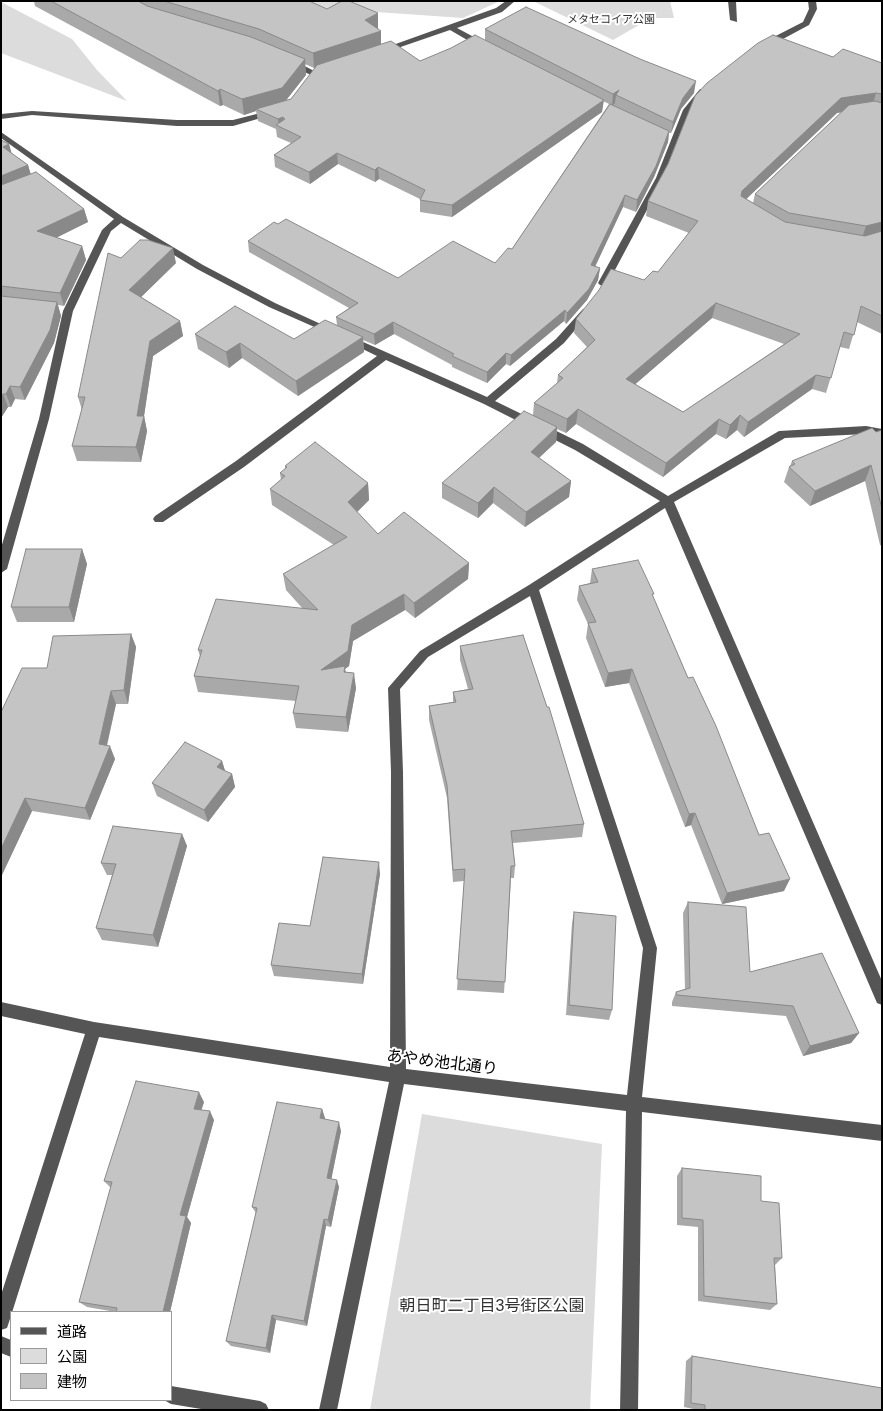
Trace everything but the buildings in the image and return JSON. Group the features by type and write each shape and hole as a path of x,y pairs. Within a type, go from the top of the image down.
{"street":[{"path":"372,54 451,28 498,10 511,1"},
{"path":"732,1 734,20"},
{"path":"753,52 806,22 812,9 812,1"},
{"path":"451,28 494,51"},
{"path":"281,59 315,74"},
{"path":"488,402 560,341 596,297 660,178 670,138 687,110 710,83"},
{"path":"1,117 32,114 177,124 233,123 279,110"},
{"path":"3,138 120,219 200,267 272,305 488,402 579,448 668,501 882,998"},
{"path":"47,177 56,173"},
{"path":"1,569 44,419 64,310 108,230 120,219"},
{"path":"159,519 240,464 385,355"},
{"path":"328,1410 398,1076 397,772 394,688 424,654 533,588 668,501 783,434 866,430 882,433"},
{"path":"533,588 650,948 634,1104 629,1410"},
{"name":"あやめ池北通り","path":"1,1009 94,1029 398,1076 882,1134"},
{"path":"1,1322 94,1029"},
{"path":"172,1395 260,1410"}],"green space":[{"path":"296,1 500,1 463,18 319,8"},
{"name":"メタセコイア公園","path":"533,1 670,1 674,18 651,18 613,40"},
{"path":"1,2 72,39 97,70 127,101 1,53"},
{"name":"朝日町二丁目3号街区公園","path":"422,1114 602,1144 590,1410 370,1410"}]}
